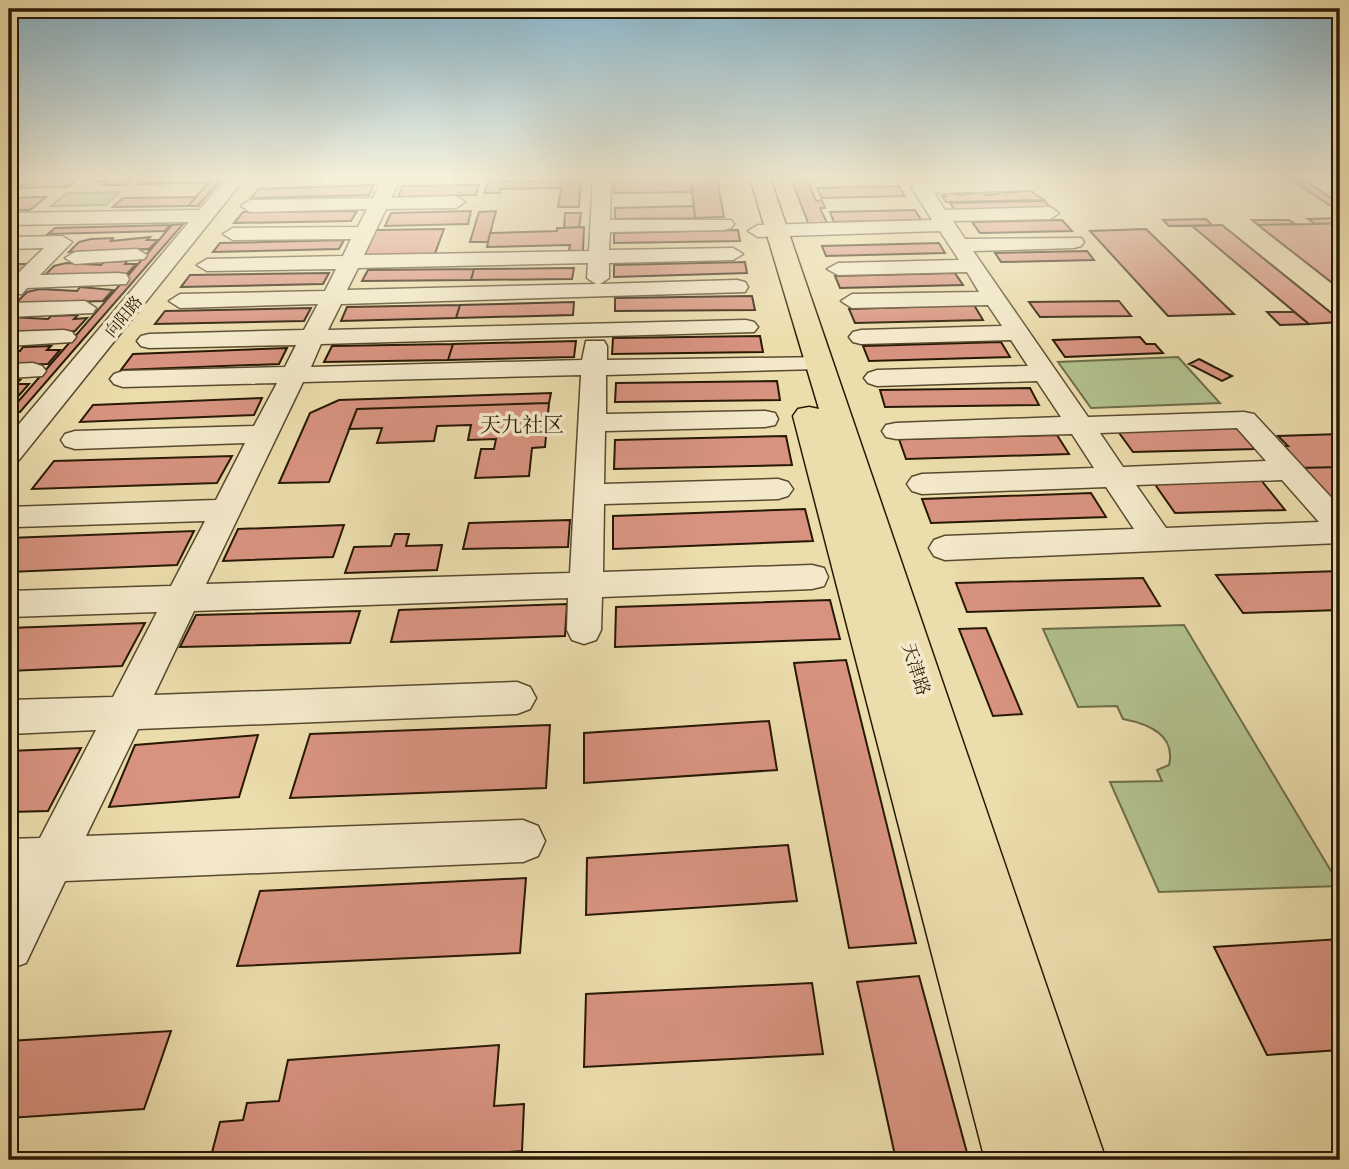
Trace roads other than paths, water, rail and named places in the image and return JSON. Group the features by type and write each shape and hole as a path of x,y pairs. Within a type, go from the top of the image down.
{"main road":[{"name":"天津路","path":"748,235 806,362 1074,1160"},
{"name":"天津路","path":"806,362 1017,1160"}],"street":[{"path":"16,243 31,233"},
{"name":"向阳路","path":"9,454 21,424 190,233"},
{"path":"9,946 365,233 233,234"},
{"path":"584,630 600,233"},
{"path":"708,233 748,235"},
{"path":"207,265 599,257 780,233"},
{"path":"951,233 1156,538"},
{"path":"15,288 62,242 16,243"},
{"path":"959,245 1074,242"},
{"path":"45,259 137,255"},
{"path":"838,269 973,266"},
{"path":"15,288 117,279"},
{"path":"180,301 737,287"},
{"path":"852,301 994,298"},
{"path":"9,310 85,308"},
{"path":"149,341 746,327"},
{"path":"861,337 1018,333"},
{"path":"9,339 64,337"},
{"path":"123,379 806,362"},
{"path":"877,378 1045,373"},
{"path":"592,423 765,419"},
{"path":"896,431 1244,420 1340,526"},
{"path":"75,440 264,434"},
{"path":"922,484 1290,470"},
{"path":"589,494 778,489"},
{"path":"16,516 226,510"},
{"path":"945,548 1340,532"},
{"path":"9,604 812,577"},
{"path":"9,717 517,698"},
{"path":"9,861 523,841"}],"district":[{"name":"天九社区","path":"522,424"}]}
